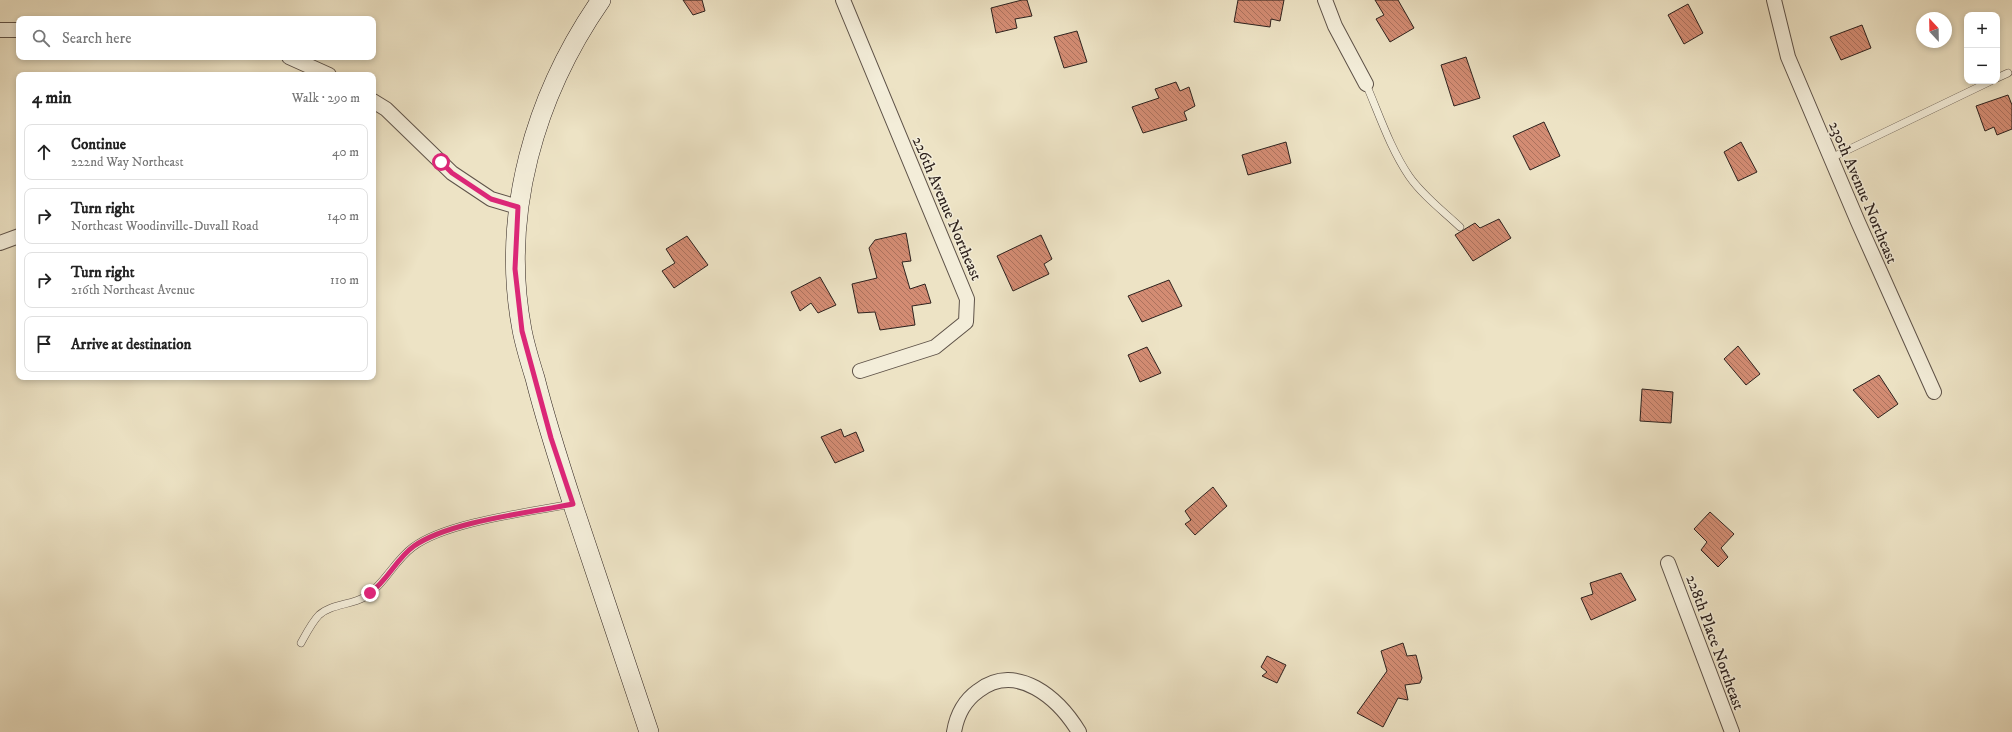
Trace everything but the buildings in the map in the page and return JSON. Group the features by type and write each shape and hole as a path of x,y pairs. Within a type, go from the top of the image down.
{"main road":[{"path":"601,0 574,40 549,95 530,151 518,207 515,269 522,331 551,438 649,732"}],"street":[{"name":"226th Avenue Northeast","path":"843,0 967,299 966,322 935,347 860,371"},
{"path":"1325,0 1335,26 1366,84"},
{"name":"230th Avenue Northeast","path":"1774,0 1788,57 1858,222 1934,392"},
{"path":"0,30 16,30"},
{"path":"296,60 322,72"},
{"path":"376,103 386,109 452,173 491,199 518,207"},
{"path":"0,244 16,237"},
{"name":"228th Place Northeast","path":"1668,563 1732,732"},
{"path":"954,732 956,720 969,698 984,686 1000,680 1014,680 1038,688 1056,702 1079,732"}],"lane":[{"path":"2000,77 2008,73"},
{"path":"1366,84 1396,152 1409,176 1426,195 1460,227"},
{"path":"1831,158 1985,84"},
{"path":"301,643 320,615 329,610 363,598 377,588 403,556 414,546 432,537 472,523 573,504"}],"route":[{"path":"370,593 377,588 403,556 414,546 432,537 472,523 573,504 551,438 522,331 515,269 515,240 518,207 491,199 452,173 441,162"}]}
